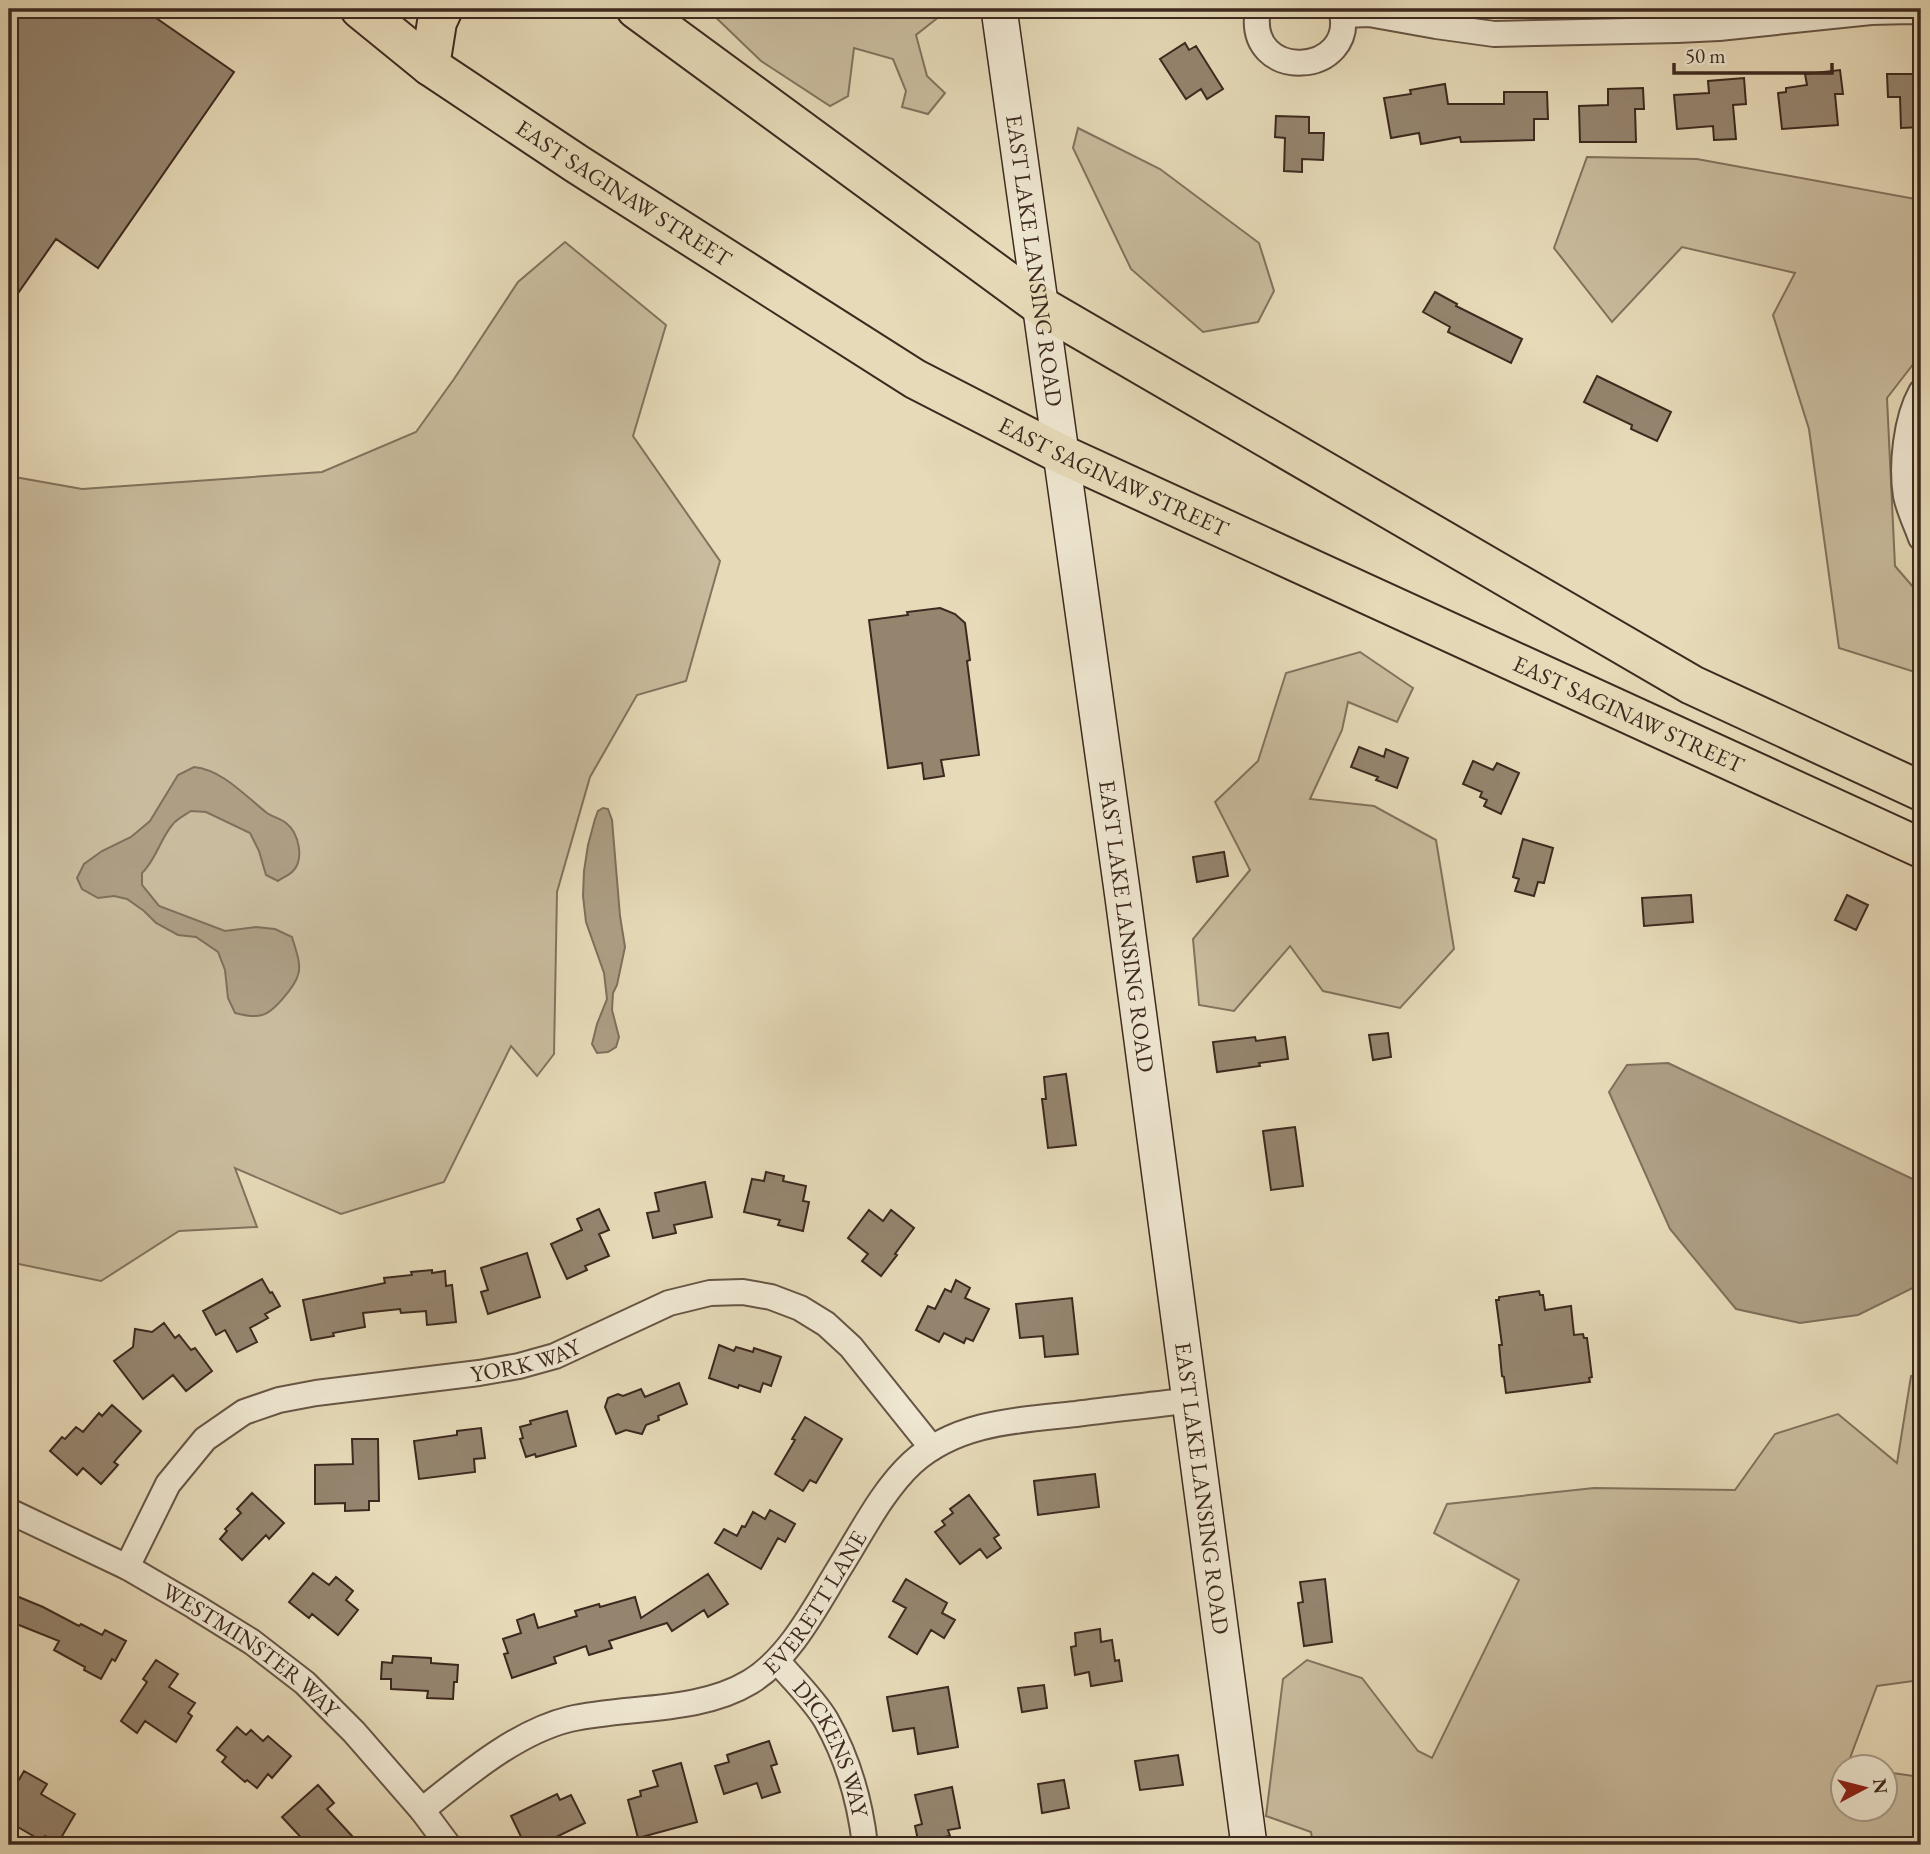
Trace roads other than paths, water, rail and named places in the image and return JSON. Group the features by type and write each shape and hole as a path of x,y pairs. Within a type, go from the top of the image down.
{"main road":[{"name":"EAST SAGINAW STREET","path":"360,9 430,66 588,172 915,379 1063,455 1921,848"},
{"path":"430,66 437,22 443,9"},
{"path":"636,9 1042,307 1692,685 1921,791"},
{"path":"1653,725 1676,714 1685,705 1692,685"}],"street":[{"name":"EAST LAKE LANSING ROAD","path":"999,9 1063,455 1249,1845"},
{"path":"1258,9 1258,34 1265,47 1288,62 1302,64 1316,61 1337,43 1342,29 1342,12 1494,34 1718,18 1921,12"},
{"path":"1921,392 1916,401 1904,452 1906,496 1921,538"},
{"name":"YORK WAY","path":"127,1567 168,1484 205,1439 244,1412 279,1400 316,1393 519,1366 555,1356 669,1303 710,1293 743,1292 771,1297 800,1308 826,1324 851,1347 932,1448"},
{"name":"EVERETT LANE","path":"422,1810 504,1749 537,1731 568,1720 608,1712 683,1704 717,1697 750,1682 777,1661 805,1624 888,1490 912,1464 932,1448 955,1436 993,1424 1191,1400"},
{"name":"WESTMINSTER WAY","path":"9,1511 127,1567 252,1642 305,1683 354,1732 422,1810 448,1845"},
{"name":"DICKENS WAY","path":"777,1661 825,1718 849,1766 862,1814 865,1845"}]}
